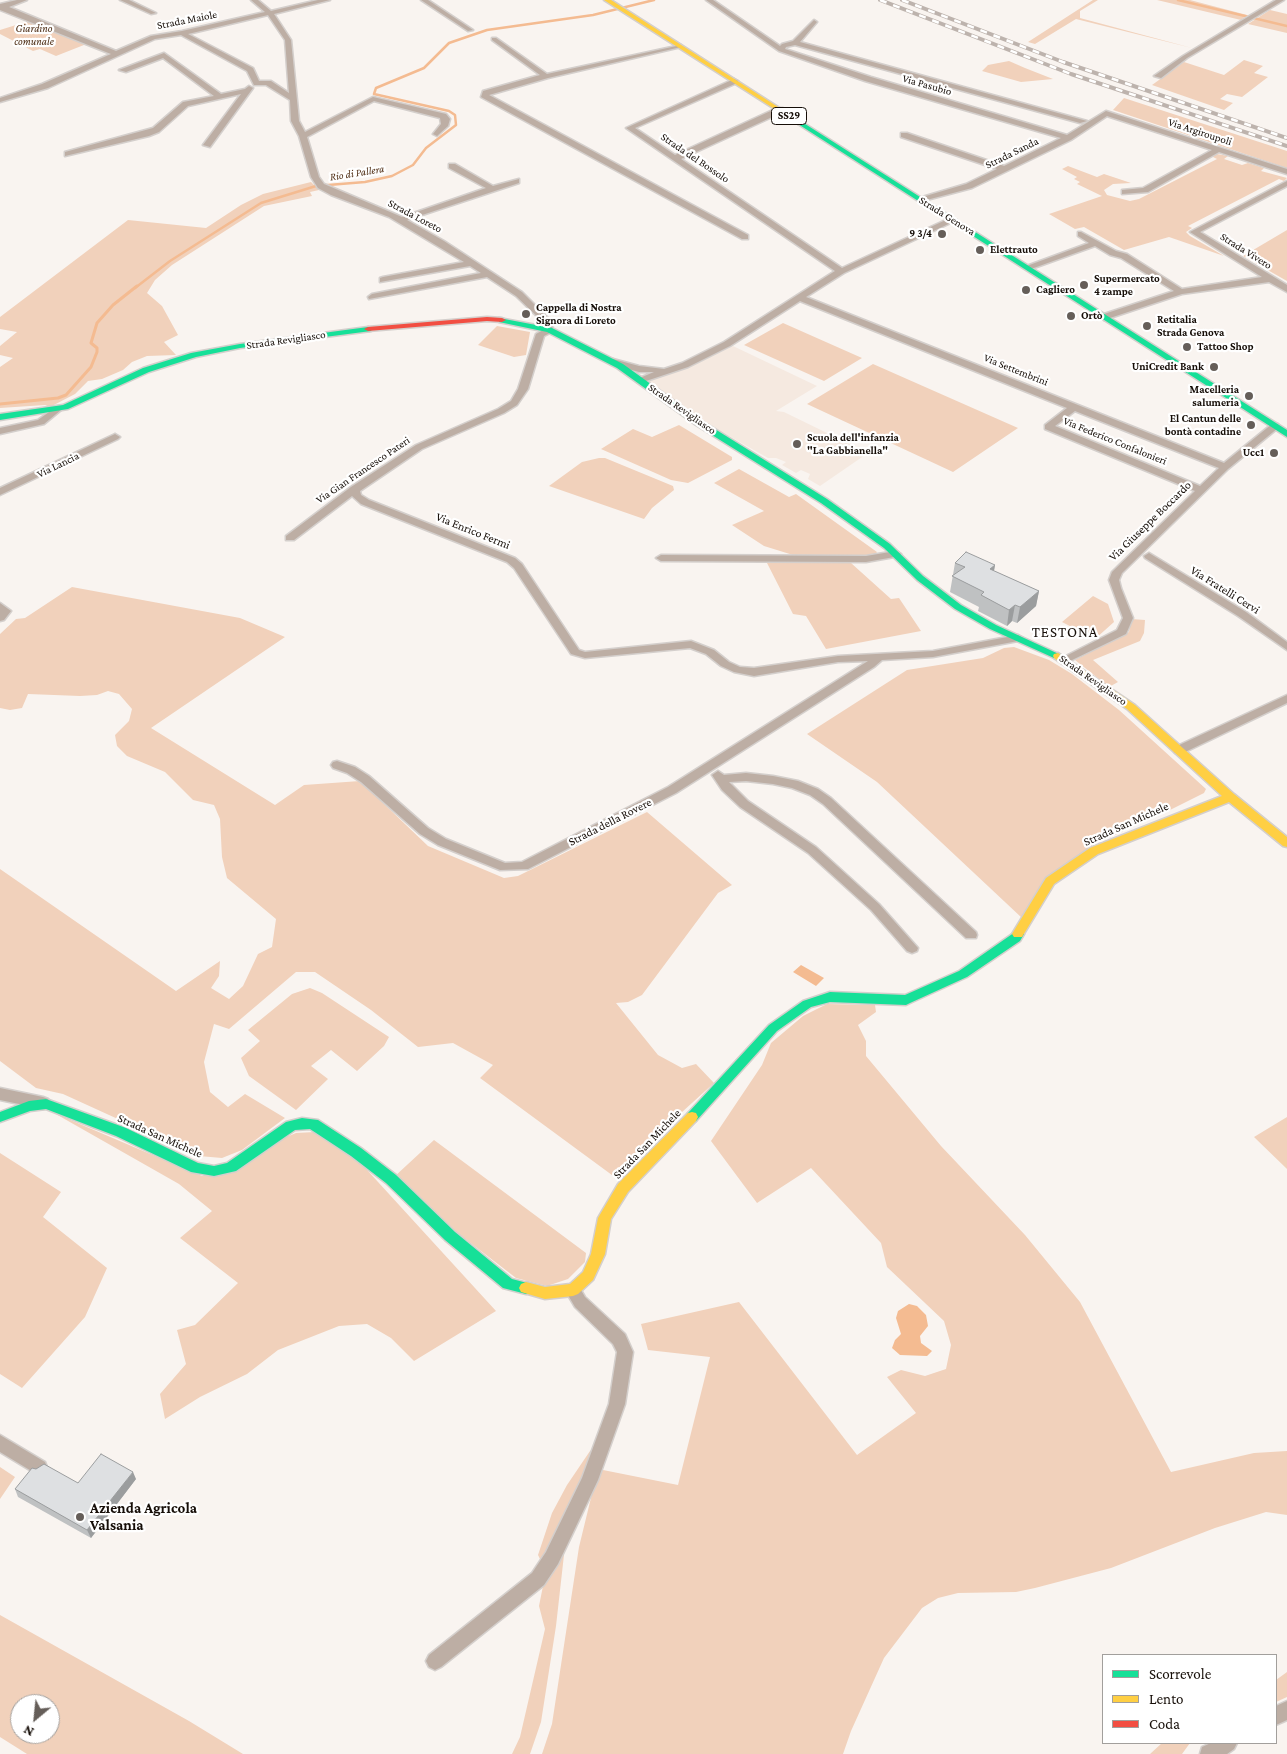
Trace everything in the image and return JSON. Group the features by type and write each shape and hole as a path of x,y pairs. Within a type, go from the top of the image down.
{"street":[{"path":"1,7 24,0"},
{"path":"123,0 153,13"},
{"name":"Strada Loreto","path":"254,0 270,13 288,40 295,121 303,136 309,160 321,185 401,220 489,274 519,294 548,320 549,330"},
{"name":"Strada Maiole","path":"0,100 45,86 153,37 182,33 327,0"},
{"path":"424,0 470,30"},
{"name":"Strada Genova","path":"607,0 1287,434"},
{"name":"Via Pasubio","path":"709,0 780,50 868,79 1068,138"},
{"path":"1158,76 1185,57 1281,0"},
{"path":"1,7 115,53"},
{"path":"780,50 784,45 795,43 814,22"},
{"path":"182,33 250,70 257,83"},
{"path":"494,39 546,76"},
{"name":"Via Pasubio","path":"795,43 1083,121"},
{"path":"679,46 546,76 486,93 484,96 745,237"},
{"path":"123,70 164,55 219,96"},
{"name":"Strada del Bossolo","path":"734,81 630,128 841,271"},
{"path":"207,145 245,91 257,83 268,83 293,99"},
{"path":"68,154 156,130 186,104 245,91"},
{"path":"303,136 373,99 443,116 446,119 445,124 437,134"},
{"path":"676,158 780,110"},
{"name":"Strada Sanda","path":"922,200 969,186 1068,138 1106,113"},
{"name":"Via Argiroupoli","path":"1106,113 1287,172"},
{"path":"904,135 1004,169"},
{"path":"1125,192 1145,190 1218,150"},
{"path":"452,166 493,188"},
{"path":"401,220 516,181"},
{"name":"Strada Vivero","path":"1287,183 1194,232 1287,289"},
{"path":"640,380 670,370 727,344 841,271 953,220"},
{"path":"1081,234 1113,253 1124,256 1181,292"},
{"path":"1028,267 1096,243"},
{"path":"382,280 470,263"},
{"path":"372,297 489,274"},
{"path":"1104,317 1181,292 1269,278"},
{"name":"Via Settembrini","path":"798,297 1225,467"},
{"name":"Strada Revigliasco","path":"0,417 56,410 146,370 194,355 240,346 376,328 487,319 506,320 549,330 613,362 699,423 824,501 896,554 920,578 958,607 1018,638 1066,658 1131,706 1230,797 1287,843"},
{"name":"Via Gian Francesco Pateri","path":"290,538 354,490 419,447 501,411 514,403 523,389 540,334 549,330"},
{"path":"613,362 639,368 670,370"},
{"name":"Via Federico Confalonieri","path":"1074,407 1048,427 1202,490"},
{"path":"0,431 42,422 56,410"},
{"name":"Via Giuseppe Boccardo","path":"1066,658 1122,632 1128,618 1114,580 1117,572 1225,467 1275,426"},
{"name":"Via Lancia","path":"0,492 116,437"},
{"name":"Via Enrico Fermi","path":"354,490 357,497 366,502 511,560 518,566 575,652 597,654 692,644 710,652 725,664 738,670 754,672 838,659 878,658"},
{"path":"661,558 866,559 896,554"},
{"name":"Via Fratelli Cervi","path":"1149,556 1242,614 1287,647"},
{"path":"0,606 6,611 0,618"},
{"path":"878,658 933,654 1018,638"},
{"name":"Strada della Rovere","path":"337,765 365,778 424,831 442,842 504,867 524,866 672,790 870,665 878,658"},
{"path":"1179,750 1287,699"},
{"path":"912,948 875,907 812,850 744,804 726,787 718,776 773,780 794,784 814,792 827,801 972,935"},
{"name":"Strada San Michele","path":"46,1104 121,1132 196,1168 214,1171 231,1167 291,1126 302,1123 313,1124 356,1152 391,1179 450,1236 508,1284 545,1293 572,1290 588,1276 598,1254 605,1218 623,1188 706,1103 773,1028 807,1004 830,997 906,1000 964,974 1016,938 1050,880 1094,851 1230,797"},
{"path":"0,1095 46,1104"},
{"path":"0,1117 29,1106 46,1104"},
{"path":"435,1660 538,1579 552,1558 590,1480 617,1404 625,1352 619,1338 580,1302 572,1290"},
{"path":"0,1443 39,1467"},
{"path":"1209,1754 1226,1744"}],"shaded area":[{"path":"733,346 817,386 776,411 784,412 868,453 820,486 808,479 810,474 801,470 796,473 782,465 786,462 776,458 768,458 713,427 647,382 700,362"},
{"path":"801,965 824,978 816,986 793,972"},
{"path":"909,1304 917,1306 926,1315 928,1326 920,1336 921,1343 932,1351 927,1356 900,1355 892,1348 895,1340 901,1334 896,1318 898,1311"}],"green space":[{"path":"1093,0 1098,0 1080,11 1080,18 1192,48 1076,19 1035,44 1028,42"},
{"path":"1157,0 1190,0 1247,15 1241,20"},
{"path":"1270,10 1287,14 1287,33 1248,24"},
{"name":"Giardino comunale","path":"32,20 89,43 56,56 40,49 33,51 0,34 0,30"},
{"path":"1244,60 1263,66 1254,73 1268,77 1242,97 1227,94 1220,99 1233,103 1224,110 1152,85 1184,62 1224,75"},
{"path":"1009,61 1053,79 1021,82 982,71 988,65"},
{"path":"1124,98 1287,151 1287,168 1113,110"},
{"path":"1217,154 1228,156 1224,159 1242,165 1248,163 1264,168 1261,171 1287,178 1284,181 1279,179 1188,226 1192,228 1186,232 1190,236 1224,256 1169,237 1124,250 1084,227 1075,229 1049,214 1102,196 1077,184 1080,182 1074,179 1077,177 1062,169 1068,166 1097,177 1104,174 1131,183 1113,184 1104,190 1107,195 1130,201 1139,199 1217,159 1211,156"},
{"path":"311,182 319,190 310,192 312,196 264,206 172,265 155,280 147,293 162,306 178,335 164,342 176,355 147,356 132,362 123,370 102,379 88,381 75,394 50,407 45,405 0,408 0,367 13,358 0,355 0,346 17,332 0,329 0,317 128,220 206,228 241,205 263,194"},
{"path":"1287,230 1287,281 1243,256"},
{"path":"783,323 862,358 824,381 744,345"},
{"path":"497,326 530,332 526,355 514,357 478,345"},
{"path":"873,364 1018,428 953,472 807,404"},
{"path":"679,425 732,457 732,460 688,483 671,480 601,449 633,429 652,437"},
{"path":"605,458 673,486 674,490 652,508 644,519 549,486 582,462"},
{"path":"739,469 789,497 796,494 877,552 875,555 793,555 764,546 732,525 764,511 714,483"},
{"path":"767,563 851,563 891,599 899,598 921,631 826,649 806,616 793,614"},
{"path":"72,587 240,618 285,637 151,728 275,805 304,785 360,781 428,846 504,878 518,876 647,812 732,885 718,893 642,995 628,1002 616,1003 658,1055 682,1068 696,1064 714,1083 638,1152 616,1178 480,1078 493,1065 453,1043 418,1047 371,1010 315,972 296,972 229,1029 214,1024 204,1062 210,1092 228,1107 245,1094 285,1118 242,1150 222,1158 199,1156 63,1094 36,1088 0,1061 0,869 176,991 220,961 219,976 211,988 229,999 243,986 258,954 272,947 276,919 227,878 222,857 220,819 214,805 193,800 165,772 127,756 117,746 115,735 129,721 132,709 119,694 108,691 97,695 80,696 28,694 22,708 10,710 0,708 0,634 16,619 25,618"},
{"path":"1093,596 1108,604 1114,622 1095,639 1062,622"},
{"path":"1131,619 1145,620 1144,633 1140,641 1093,660 1118,682 1109,687 1075,660 1129,632"},
{"path":"1014,647 1049,660 1072,674 1119,710 1206,789 1204,793 1172,809 1089,847 1022,918 877,782 807,734 907,670 983,658 1004,648"},
{"path":"310,988 322,993 389,1037 384,1046 357,1071 331,1050 311,1066 328,1079 296,1110 249,1076 241,1058 260,1041 248,1030 292,994"},
{"path":"827,1004 875,1005 876,1012 858,1025 866,1041 866,1056 941,1146 1025,1235 1080,1302 1171,1472 1254,1453 1287,1451 1287,1515 1266,1512 1215,1528 1111,1568 1035,1588 1016,1592 958,1593 938,1598 922,1608 884,1658 851,1731 843,1754 542,1754 552,1724 579,1547 598,1469 678,1485 710,1357 648,1350 641,1324 739,1302 857,1455 916,1413 887,1377 901,1370 925,1376 946,1369 951,1345 944,1321 887,1267 881,1243 811,1168 757,1203 711,1141 762,1065 771,1043 803,1016"},
{"path":"54,1113 202,1176 296,1133 315,1132 357,1159 496,1311 414,1361 391,1338 367,1324 339,1326 278,1350 247,1374 200,1397 165,1419 160,1394 186,1364 177,1330 195,1325 238,1283 180,1238 212,1211 179,1184"},
{"path":"1287,1117 1287,1169 1254,1137"},
{"path":"434,1140 586,1253 585,1262 568,1279 547,1286 516,1278 455,1231 394,1177"},
{"path":"0,1153 61,1192 43,1217 107,1268 85,1317 22,1388 0,1374"},
{"path":"598,1445 543,1565 538,1555 552,1513 567,1485 590,1451"},
{"path":"0,1467 15,1477 0,1499"},
{"path":"566,1537 556,1626 541,1722 530,1754 512,1754 520,1737 545,1629 539,1606 544,1581"},
{"path":"0,1615 189,1721 243,1754 27,1754 11,1744 60,1744 60,1694 10,1694 10,1743 0,1737"},
{"path":"1287,1672 1287,1697 1277,1702 1277,1679"},
{"path":"1161,1744 1189,1744 1182,1754 1150,1754"}],"building":[{"path":"966,552 995,565 990,569 1039,591 1020,607 1015,605 1009,610 981,595 984,592 952,576 965,567 955,563"},
{"name":"Azienda Agricola Valsania","path":"101,1454 133,1472 87,1530 15,1489 32,1468 36,1469 44,1464 78,1483"}],"waterway":[{"name":"Rio di Pallera","path":"135,288 170,261 261,203 316,186 365,182 392,176 413,165 426,148 456,125 455,115 449,111 374,94 376,88 424,68 449,43 487,30 593,15 654,0"},
{"name":"Rio di Pallera","path":"1178,0 1287,26"},
{"name":"Rio di Pallera","path":"0,404 58,398 66,395 91,367 97,352 97,348 91,343 97,323 113,305 137,286"}],"railway":[{"path":"880,0 1071,74 1287,146"},
{"path":"902,0 1063,62 1287,138"}],"traffic: fast":[{"path":"800,123 1287,434"},
{"path":"502,320 549,330 620,366 699,423 824,501 887,546 920,578 958,607 993,627 1058,656"},
{"path":"0,417 65,407 146,370 194,355 240,346 368,329"},
{"path":"692,1117 773,1028 807,1004 830,997 906,1000 963,974 1016,938 1018,934"},
{"path":"0,1117 29,1106 46,1104 121,1132 196,1168 214,1171 231,1167 291,1126 302,1123 313,1124 356,1152 391,1179 450,1236 508,1284 526,1288"}],"traffic: slow":[{"path":"607,0 800,123"},
{"path":"1058,656 1131,707 1230,797 1287,843"},
{"path":"1018,934 1050,881 1094,851 1230,797"},
{"path":"526,1288 545,1293 573,1290 588,1276 598,1254 605,1218 623,1188 692,1117"}],"traffic: jam":[{"path":"368,329 487,319 502,320"}],"place":[{"name":"9 3/4","path":"942,234"},
{"name":"Elettrauto","path":"980,250"},
{"name":"Supermercato 4 zampe","path":"1084,285"},
{"name":"Cagliero","path":"1026,290"},
{"name":"Cappella di Nostra Signora di Loreto","path":"526,314"},
{"name":"Ortò","path":"1071,316"},
{"name":"Retitalia Strada Genova","path":"1147,326"},
{"name":"Tattoo Shop","path":"1187,347"},
{"name":"UniCredit Bank","path":"1214,367"},
{"name":"Macelleria salumeria","path":"1249,396"},
{"name":"El Cantun delle bontà contadine","path":"1251,425"},
{"name":"Scuola dell'infanzia \"La Gabbianella\"","path":"797,444"},
{"name":"Ucc1","path":"1274,453"},
{"name":"Azienda Agricola Valsania","path":"80,1517"}],"district":[{"name":"TESTONA","path":"1065,632"}]}
